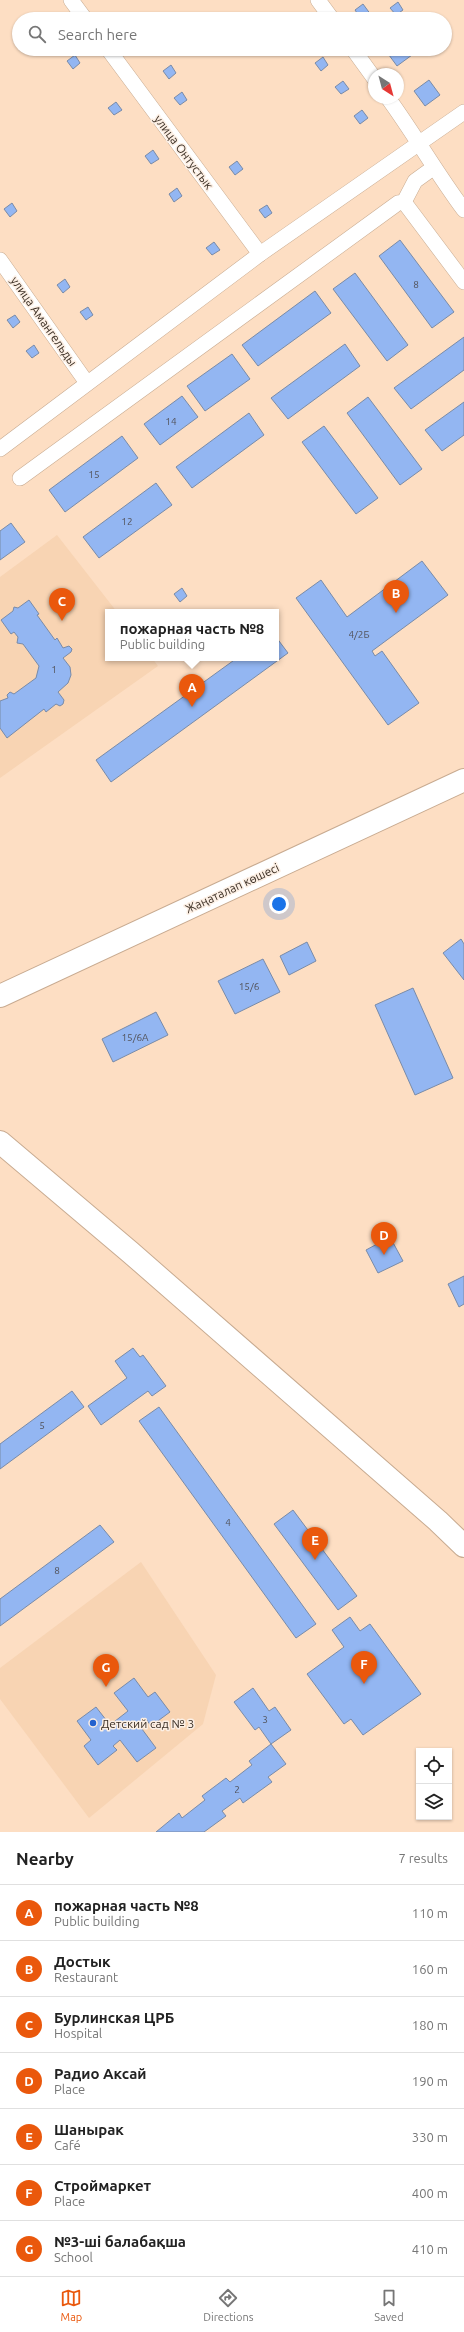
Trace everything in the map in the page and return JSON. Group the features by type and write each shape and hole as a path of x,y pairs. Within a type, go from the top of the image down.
{"main road":[{"name":"Жаңаталап көшесі","path":"0,996 464,780"},
{"path":"0,1142 130,1252 432,1516 464,1546"}],"street":[{"path":"71,0 80,12"},
{"path":"318,0 327,12"},
{"name":"улица Онтустык","path":"113,56 260,254"},
{"path":"358,56 368,70"},
{"path":"392,104 420,143 433,168 464,210"},
{"path":"0,449 260,254 464,112"},
{"path":"404,202 415,181 433,168"},
{"path":"20,478 398,202 404,202"},
{"path":"404,202 464,282"},
{"name":"улица Амангельды","path":"0,260 87,383"}],"shaded area":[{"path":"57,535 115,609 105,609 105,661 154,661 158,666 0,778 0,577"},
{"path":"141,1562 216,1675 203,1724 89,1818 0,1699 0,1668"}],"building":[{"path":"398,2 403,10 400,12 393,12 390,8"},
{"path":"363,4 369,12 356,12 355,10"},
{"path":"76,56 80,63 73,69 67,61"},
{"path":"390,56 411,56 397,66"},
{"path":"323,57 328,65 321,71 315,63"},
{"path":"171,65 176,73 169,79 163,71"},
{"path":"429,80 440,95 425,106 414,91"},
{"path":"343,81 349,89 341,94 335,87"},
{"path":"182,92 187,100 180,105 174,98"},
{"path":"116,102 122,110 114,115 108,108"},
{"path":"362,110 368,118 360,124 354,116"},
{"path":"153,150 159,159 151,164 145,156"},
{"path":"237,161 243,169 235,175 229,167"},
{"path":"177,188 182,196 174,202 169,194"},
{"path":"12,203 17,211 10,217 4,209"},
{"path":"267,205 272,213 265,218 259,210"},
{"path":"400,240 454,312 432,328 379,256"},
{"path":"214,242 220,250 212,255 206,248"},
{"path":"355,273 408,345 387,361 333,289"},
{"path":"65,279 70,287 63,293 57,285"},
{"path":"315,291 331,313 258,366 242,345"},
{"path":"88,307 93,315 86,320 80,312"},
{"path":"15,315 20,322 13,328 7,320"},
{"path":"464,337 464,370 411,409 394,388"},
{"path":"345,344 360,366 288,419 271,398"},
{"path":"34,345 39,353 32,358 26,351"},
{"path":"232,354 250,379 205,411 187,386"},
{"path":"182,396 198,417 160,445 144,424"},
{"path":"368,397 422,469 400,485 347,413"},
{"path":"464,402 464,435 442,451 425,430"},
{"path":"249,413 264,435 192,488 176,467"},
{"path":"324,426 378,498 356,514 302,442"},
{"path":"122,436 138,458 65,512 49,490"},
{"path":"156,483 172,505 99,558 83,537"},
{"path":"11,523 25,542 0,560 0,531"},
{"path":"422,561 448,595 372,651 375,656 382,651 419,703 388,725 296,598 321,580 347,617"},
{"path":"182,588 187,596 180,602 174,594"},
{"path":"29,600 39,614 37,615 55,640 57,638 63,648 69,646 72,649 71,652 63,658 70,667 71,675 68,683 58,692 64,700 63,704 60,706 56,704 46,712 44,709 7,738 0,728 0,701 8,698 7,695 10,692 14,694 36,678 39,666 23,644 17,643 18,637 14,632 11,634 1,620 13,611 14,607 18,608"},
{"path":"279,641 288,653 279,660"},
{"path":"233,661 277,661 111,782 96,760"},
{"path":"461,939 464,944 464,980 443,953"},
{"path":"307,942 316,961 289,975 280,956"},
{"path":"263,959 280,992 235,1014 218,981"},
{"path":"413,988 453,1078 415,1095 375,1005"},
{"path":"156,1012 168,1035 113,1062 102,1039"},
{"path":"390,1237 403,1261 378,1273 366,1250"},
{"path":"464,1276 464,1304 459,1307 448,1284"},
{"path":"133,1348 140,1357 143,1355 166,1386 152,1396 148,1391 101,1425 88,1406 127,1378 115,1361"},
{"path":"72,1391 84,1407 0,1469 0,1444"},
{"path":"159,1407 316,1624 296,1638 139,1421"},
{"path":"293,1510 357,1596 338,1610 274,1524"},
{"path":"100,1525 114,1542 0,1626 0,1599"},
{"path":"350,1617 360,1631 370,1624 421,1694 363,1735 351,1719 344,1724 307,1674 344,1647 332,1630"},
{"name":"Детский сад № 3","path":"134,1678 148,1697 155,1692 170,1712 151,1726 146,1719 139,1725 156,1748 137,1762 120,1740 113,1746 117,1750 98,1765 84,1746 91,1740 77,1721 96,1707 110,1725 128,1711 114,1693"},
{"path":"253,1688 269,1711 275,1707 291,1730 271,1744 259,1727 255,1730 234,1702"},
{"path":"271,1744 286,1764 268,1777 272,1782 243,1803 240,1798 222,1811 226,1816 204,1832 156,1832 179,1813 182,1818 205,1800 202,1796 226,1778 230,1782 252,1765 249,1761"}],"place":[{"name":"Достык","path":"396,613"},
{"name":"Бурлинская ЦРБ","path":"62,621"},
{"name":"пожарная часть №8","path":"192,707"},
{"name":"Радио Аксай","path":"384,1255"},
{"name":"Шанырак","path":"315,1560"},
{"name":"Строймаркет","path":"364,1684"},
{"name":"№3-ші балабақша","path":"106,1687"},
{"name":"Детский сад № 3","path":"93,1723"}]}
